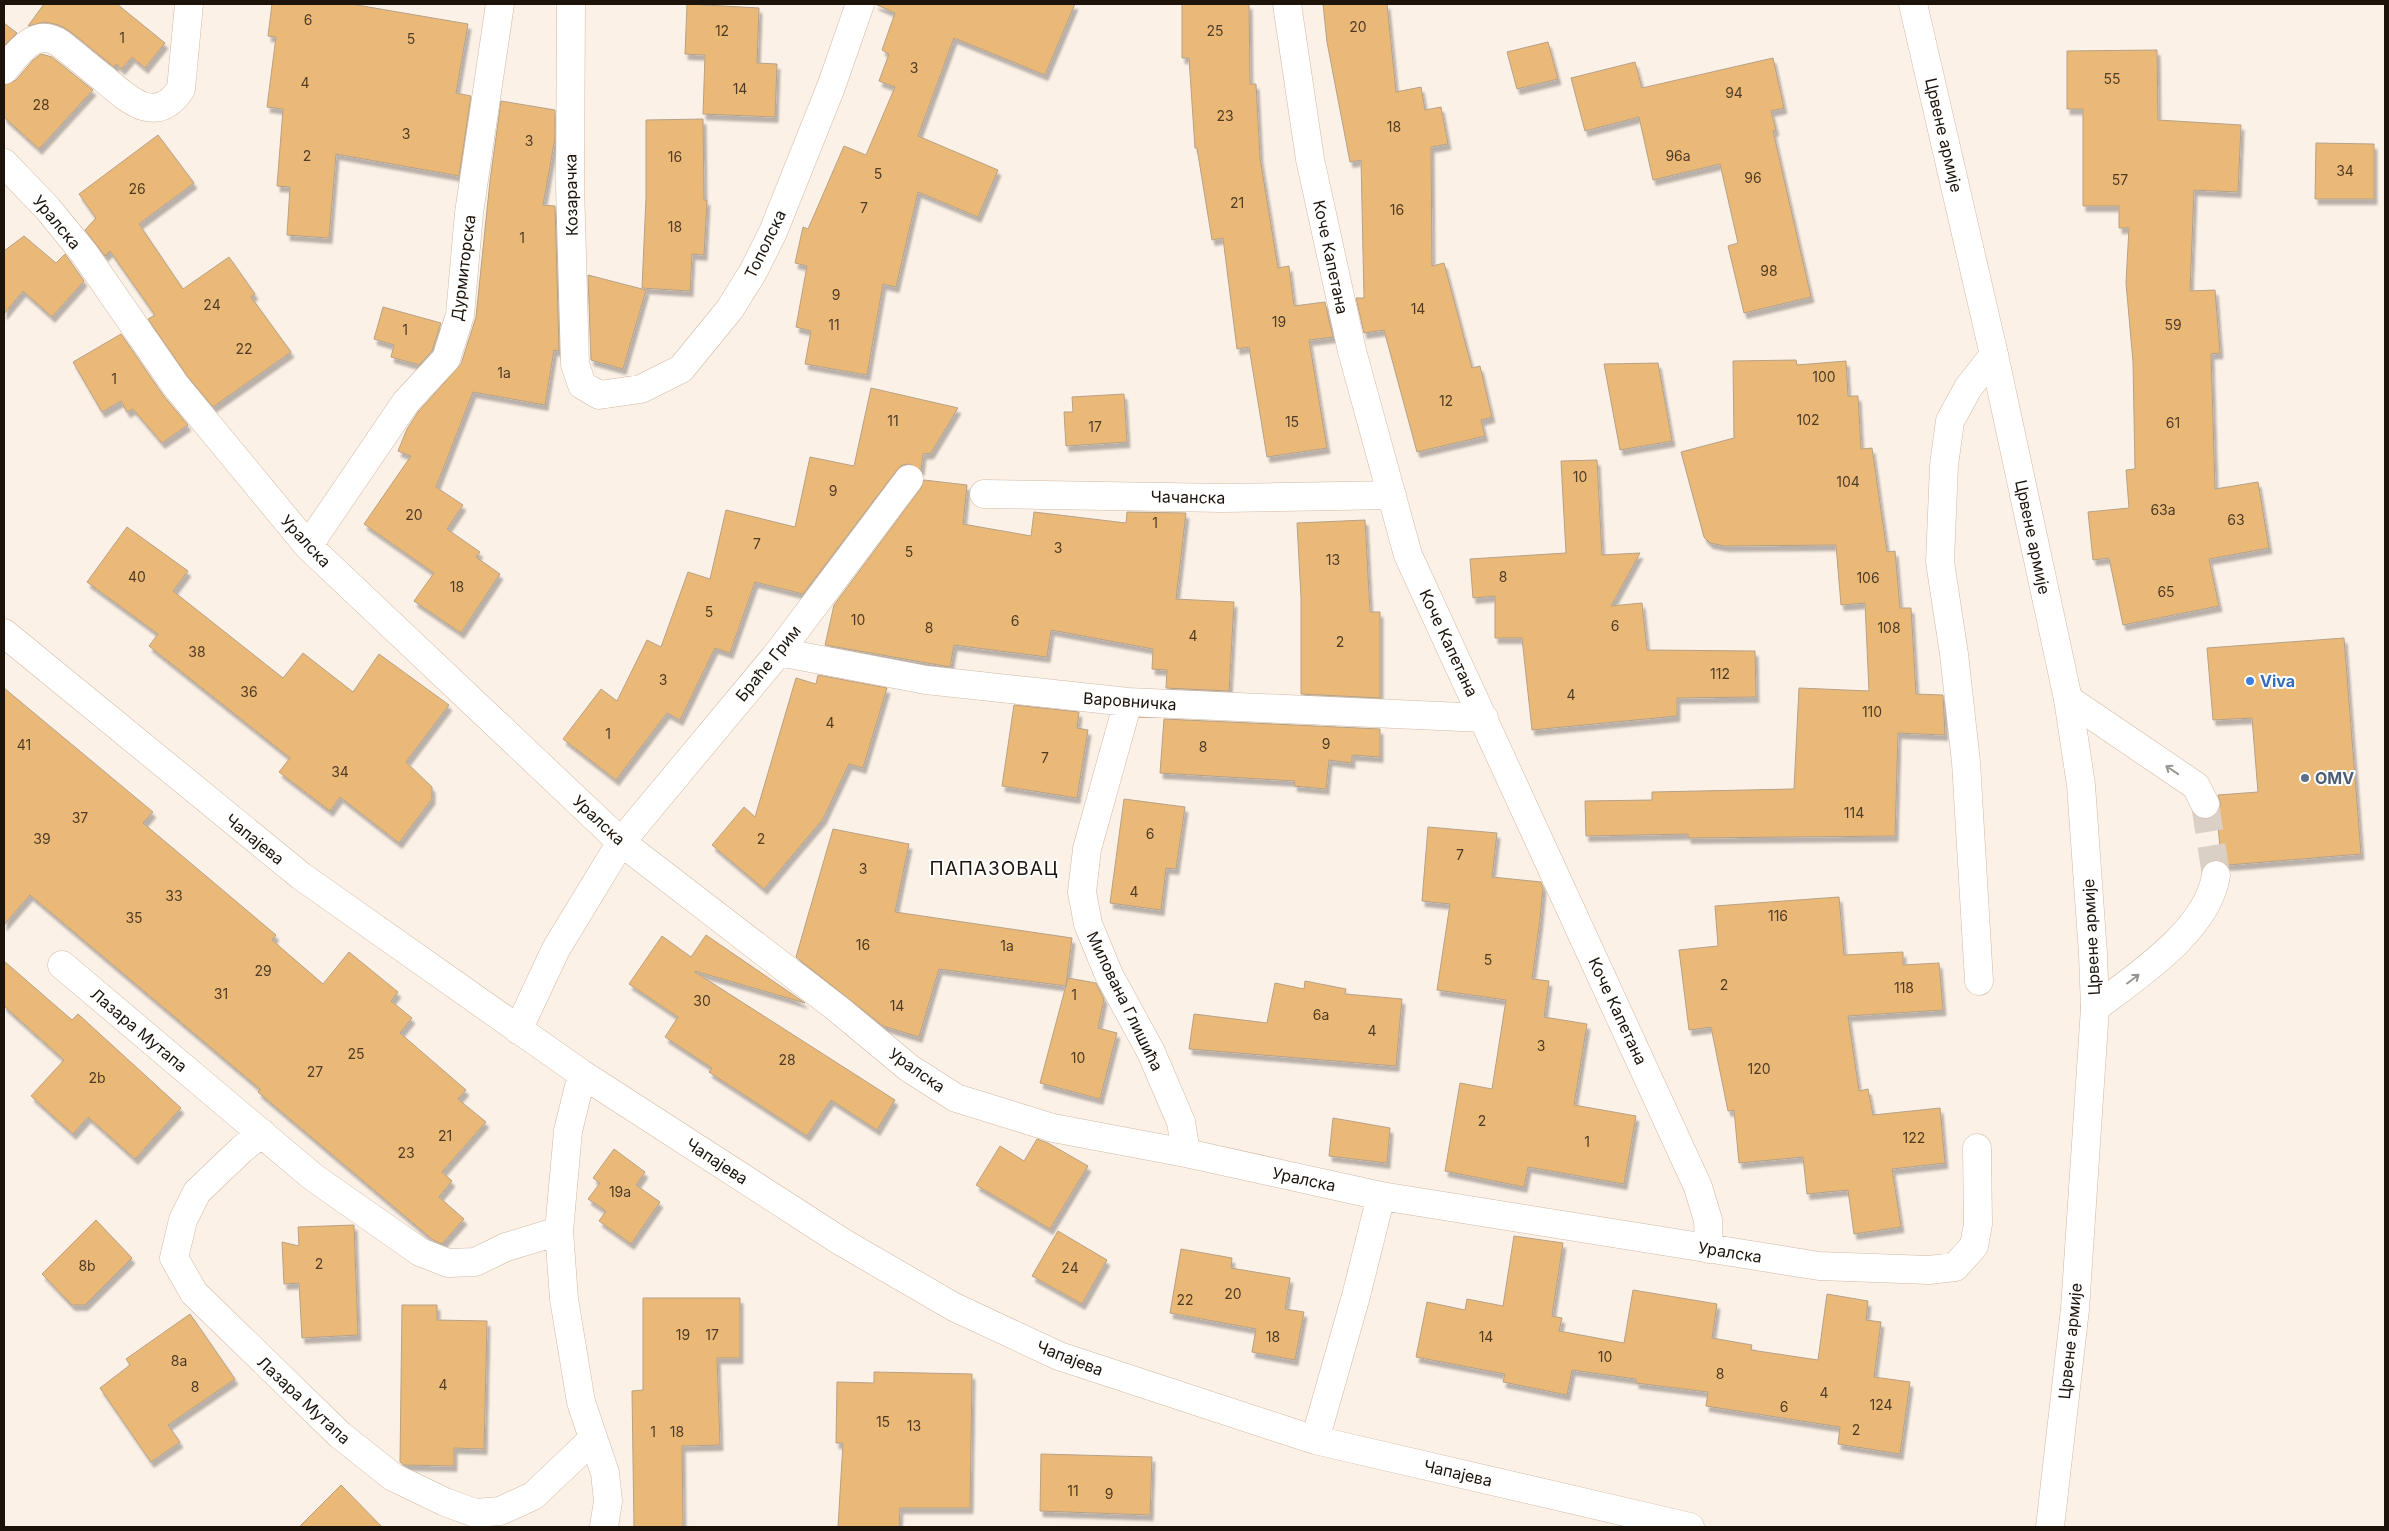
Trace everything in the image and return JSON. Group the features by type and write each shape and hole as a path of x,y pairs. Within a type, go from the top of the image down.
{"street":[{"path":"4,70 29,41 46,37 61,44 134,103 154,108 164,106 174,99 181,89 189,4"},
{"name":"Дурмиторска","path":"308,546 406,402 446,359 460,315 469,213 500,4"},
{"name":"Козарачка","path":"571,4 570,186 575,364 582,385"},
{"name":"Тополска","path":"582,385 599,395 641,390 680,369 730,309 753,272 773,232 831,87 860,4"},
{"name":"Коче Капетана","path":"1288,4 1310,159 1352,351 1408,555 1698,1187 1708,1220 1709,1248"},
{"name":"Црвене армије","path":"1913,4 1994,355 2068,699 2081,785 2095,1008 2075,1309 2050,1527"},
{"name":"Уралска","path":"4,163 48,209 84,253 176,386 308,546 621,842 838,1009 909,1068 956,1098 1053,1128 1186,1153 1381,1196 1819,1266 1929,1270 1954,1267 1974,1246 1978,1224 1977,1148"},
{"path":"1979,981 1966,762 1954,654 1940,562 1944,464 1950,420 1968,388 1994,355"},
{"name":"Браће Грим","path":"621,842 778,652 909,479"},
{"name":"Чачанска","path":"984,494 1223,498 1392,495"},
{"name":"Чапајева","path":"4,633 301,876 518,1030 582,1074 842,1242 954,1306 1059,1356 1315,1440 1624,1520 1690,1527"},
{"name":"Варовничка","path":"778,652 926,680 1128,702 1484,718"},
{"path":"2068,699 2196,786 2205,804"},
{"name":"Милована Глишића","path":"1128,702 1087,850 1082,892 1088,924 1109,974 1151,1052 1181,1122 1186,1153"},
{"path":"518,1030 556,949 621,842"},
{"path":"2095,1008 2146,969 2200,916 2214,891 2216,875"},
{"name":"Лазара Мутапа","path":"62,965 313,1177 420,1252 448,1263 475,1262 506,1247 560,1231"},
{"path":"582,1074 568,1131 560,1231 564,1299 581,1402 605,1473 608,1501 604,1527"},
{"name":"Лазара Мутапа","path":"262,1133 242,1149 197,1192 183,1220 174,1258 194,1293 340,1435 393,1477 445,1502 475,1513 500,1511 533,1496 593,1439"},
{"path":"1315,1440 1356,1296 1381,1196"}],"building":[{"path":"44,4 117,4 165,43 145,68 132,57 122,69 116,64 114,67 71,32 59,25 45,22 28,26"},
{"path":"272,4 351,4 468,24 456,93 471,96 459,176 336,154 329,238 287,235 290,187 277,186 283,109 267,107 276,37 268,36"},
{"path":"687,4 759,8 757,63 777,64 775,117 703,114 705,55 685,54"},
{"path":"875,4 1075,4 1045,75 954,38 918,136 998,170 978,217 918,192 896,287 883,284 867,375 805,364 811,331 796,327 807,266 795,263 803,227 808,229 844,146 866,155 895,87 879,81 889,54 882,50 895,13"},
{"path":"1182,4 1249,4 1250,84 1256,84 1260,158 1278,268 1289,266 1294,306 1325,302 1333,337 1309,340 1327,448 1267,457 1249,347 1237,349 1223,238 1212,240 1197,148 1195,148 1189,58 1182,58"},
{"path":"1323,4 1387,4 1396,92 1421,87 1425,110 1441,107 1448,144 1431,147 1432,266 1444,263 1472,368 1480,366 1492,417 1481,420 1485,436 1417,452 1384,330 1364,333 1356,298 1364,298 1361,160 1350,162 1327,42"},
{"path":"4,23 17,33 4,46"},
{"path":"1548,42 1558,79 1517,89 1507,52"},
{"path":"2157,50 2158,120 2241,125 2238,192 2194,190 2190,291 2215,290 2220,353 2211,354 2215,489 2258,482 2269,548 2209,559 2219,606 2123,625 2109,558 2093,560 2088,512 2129,508 2126,470 2135,469 2133,362 2126,283 2129,228 2119,228 2119,206 2083,206 2083,109 2067,109 2067,51"},
{"path":"41,54 52,57 93,90 39,149 4,117 4,85 16,80 33,60"},
{"path":"1773,58 1784,108 1771,111 1776,130 1773,131 1811,297 1744,313 1728,246 1738,243 1720,164 1653,180 1639,117 1585,131 1571,78 1635,62 1642,88"},
{"path":"501,101 555,110 555,138 543,205 555,206 559,351 554,350 545,405 473,392 436,487 463,505 447,529 480,552 476,557 500,574 461,633 414,601 434,573 364,524 411,456 398,451 407,429 418,412 461,364 476,317 490,181"},
{"path":"703,119 704,200 707,200 704,255 692,254 690,291 642,288 646,198 646,120"},
{"path":"158,135 194,183 139,224 183,289 229,257 255,294 251,297 291,352 213,407 188,377 148,319 155,315 110,251 105,256 85,230 96,218 79,194"},
{"path":"2316,143 2374,144 2374,199 2315,199"},
{"path":"24,236 56,263 65,254 84,281 52,317 23,291 4,314 4,251"},
{"path":"588,275 646,290 623,369 591,360"},
{"path":"383,307 441,323 432,351 419,365 391,357 394,345 374,339"},
{"path":"121,334 163,395 188,425 162,443 133,409 127,412 121,401 102,412 73,362"},
{"path":"1796,360 1797,365 1846,361 1848,396 1858,396 1861,449 1872,448 1887,552 1895,551 1900,608 1911,608 1916,694 1943,695 1945,735 1898,733 1895,836 1688,838 1688,834 1586,836 1585,801 1652,800 1652,792 1794,789 1799,688 1869,691 1865,603 1841,605 1836,545 1725,546 1710,543 1704,537 1681,452 1734,438 1733,361"},
{"path":"1658,363 1672,441 1620,450 1604,364"},
{"path":"871,388 958,408 931,453 923,454 921,470 910,464 902,465 897,470 803,594 755,582 730,653 715,648 680,720 667,713 616,780 563,739 601,689 617,701 647,640 661,647 688,572 710,579 726,510 795,527 810,457 854,466"},
{"path":"1124,394 1127,442 1066,446 1064,412 1073,412 1072,397"},
{"path":"1597,460 1602,555 1640,553 1611,606 1642,603 1647,650 1755,651 1756,697 1677,698 1677,716 1532,730 1522,638 1495,638 1495,596 1473,598 1470,559 1566,553 1561,461"},
{"path":"924,480 967,485 963,524 1031,536 1034,512 1126,523 1127,512 1186,513 1176,599 1234,602 1229,691 1166,688 1167,670 1152,669 1153,649 1051,630 1047,657 954,645 950,667 825,645 834,605 921,488"},
{"path":"1365,520 1370,612 1380,612 1380,698 1301,694 1301,598 1297,523"},
{"path":"127,527 188,571 173,591 283,678 303,653 353,692 379,654 449,705 406,762 432,787 432,799 399,843 340,797 330,811 279,772 290,758 149,646 158,634 87,582"},
{"name":"OMV","path":"2344,638 2361,854 2228,865 2221,860 2217,813 2221,804 2218,795 2258,792 2252,718 2213,720 2207,648"},
{"path":"818,675 887,688 863,768 849,764 823,819 764,889 712,845 744,807 755,817 796,678 816,684"},
{"path":"4,688 153,812 143,823 276,935 272,940 323,984 349,952 398,992 391,1001 412,1018 400,1033 466,1090 458,1099 486,1122 442,1172 452,1181 439,1197 464,1219 442,1244 433,1240 258,1092 260,1089 30,895 4,925"},
{"path":"1014,705 1079,712 1077,728 1088,730 1077,798 1002,786"},
{"path":"1164,719 1380,729 1380,757 1352,755 1352,763 1329,760 1326,789 1294,786 1295,781 1160,773"},
{"path":"1124,799 1185,807 1176,869 1166,868 1161,910 1110,903"},
{"path":"1428,827 1497,833 1492,877 1541,882 1543,887 1532,979 1549,981 1544,1017 1587,1024 1574,1105 1636,1116 1624,1184 1528,1167 1524,1187 1445,1171 1460,1083 1492,1089 1506,1000 1437,990 1450,904 1422,901"},
{"path":"833,829 909,844 895,912 1072,938 1066,986 939,969 919,1037 883,1026 796,957"},
{"path":"1839,897 1844,955 1903,952 1903,965 1939,963 1943,1010 1848,1016 1859,1091 1868,1089 1873,1115 1940,1108 1945,1163 1892,1169 1901,1227 1854,1234 1848,1190 1807,1194 1803,1157 1739,1163 1734,1110 1728,1111 1711,1027 1689,1030 1679,950 1718,946 1715,906"},
{"path":"706,935 805,1003 695,972 895,1100 877,1130 831,1100 807,1136 709,1072 712,1068 665,1037 678,1017 629,984 662,936 691,957"},
{"path":"4,961 72,1020 78,1014 181,1108 135,1159 88,1117 73,1134 31,1096 64,1060 4,1006"},
{"path":"1068,978 1096,983 1104,999 1098,1028 1117,1033 1100,1099 1040,1083"},
{"path":"1305,981 1346,989 1345,994 1402,999 1396,1066 1189,1049 1194,1014 1267,1023 1275,983 1304,989"},
{"path":"1333,1118 1390,1128 1387,1163 1329,1156"},
{"path":"1037,1139 1048,1143 1088,1166 1050,1229 976,1185 1000,1146 1024,1161"},
{"path":"614,1149 645,1172 636,1185 660,1202 631,1244 599,1221 606,1211 588,1199 600,1183 593,1178"},
{"path":"96,1220 132,1258 85,1305 72,1305 42,1274"},
{"path":"354,1225 358,1335 302,1338 299,1283 284,1284 282,1242 299,1246 298,1227"},
{"path":"1058,1231 1107,1260 1082,1304 1032,1276"},
{"path":"1514,1236 1563,1243 1552,1316 1562,1318 1559,1331 1624,1343 1633,1290 1717,1304 1712,1338 1752,1345 1751,1350 1818,1360 1827,1294 1868,1301 1866,1320 1881,1322 1874,1377 1910,1382 1900,1454 1838,1444 1840,1427 1706,1406 1708,1392 1636,1383 1636,1379 1572,1370 1567,1395 1503,1382 1505,1374 1416,1357 1427,1302 1465,1310 1467,1299 1503,1306"},
{"path":"1181,1249 1232,1258 1231,1268 1290,1278 1285,1309 1304,1312 1295,1360 1252,1352 1256,1329 1170,1313"},
{"path":"643,1298 740,1298 740,1358 717,1358 720,1445 682,1446 683,1527 634,1527 632,1391 643,1390"},
{"path":"402,1305 437,1305 437,1320 487,1321 484,1449 454,1448 454,1466 404,1465 400,1462"},
{"path":"190,1314 235,1379 168,1425 180,1442 151,1462 100,1388 130,1365 126,1359"},
{"path":"874,1372 972,1374 970,1508 900,1508 899,1527 838,1527 843,1443 836,1443 837,1382 874,1383"},
{"path":"1041,1454 1152,1457 1150,1515 1040,1511"},
{"path":"341,1485 382,1527 299,1527"}],"tunnel":[{"path":"2205,804 2216,875"}],"place":[{"name":"Viva","path":"2250,681"},
{"name":"OMV","path":"2305,778"}],"district":[{"name":"ПАПАЗОВАЦ","path":"994,868"}]}
